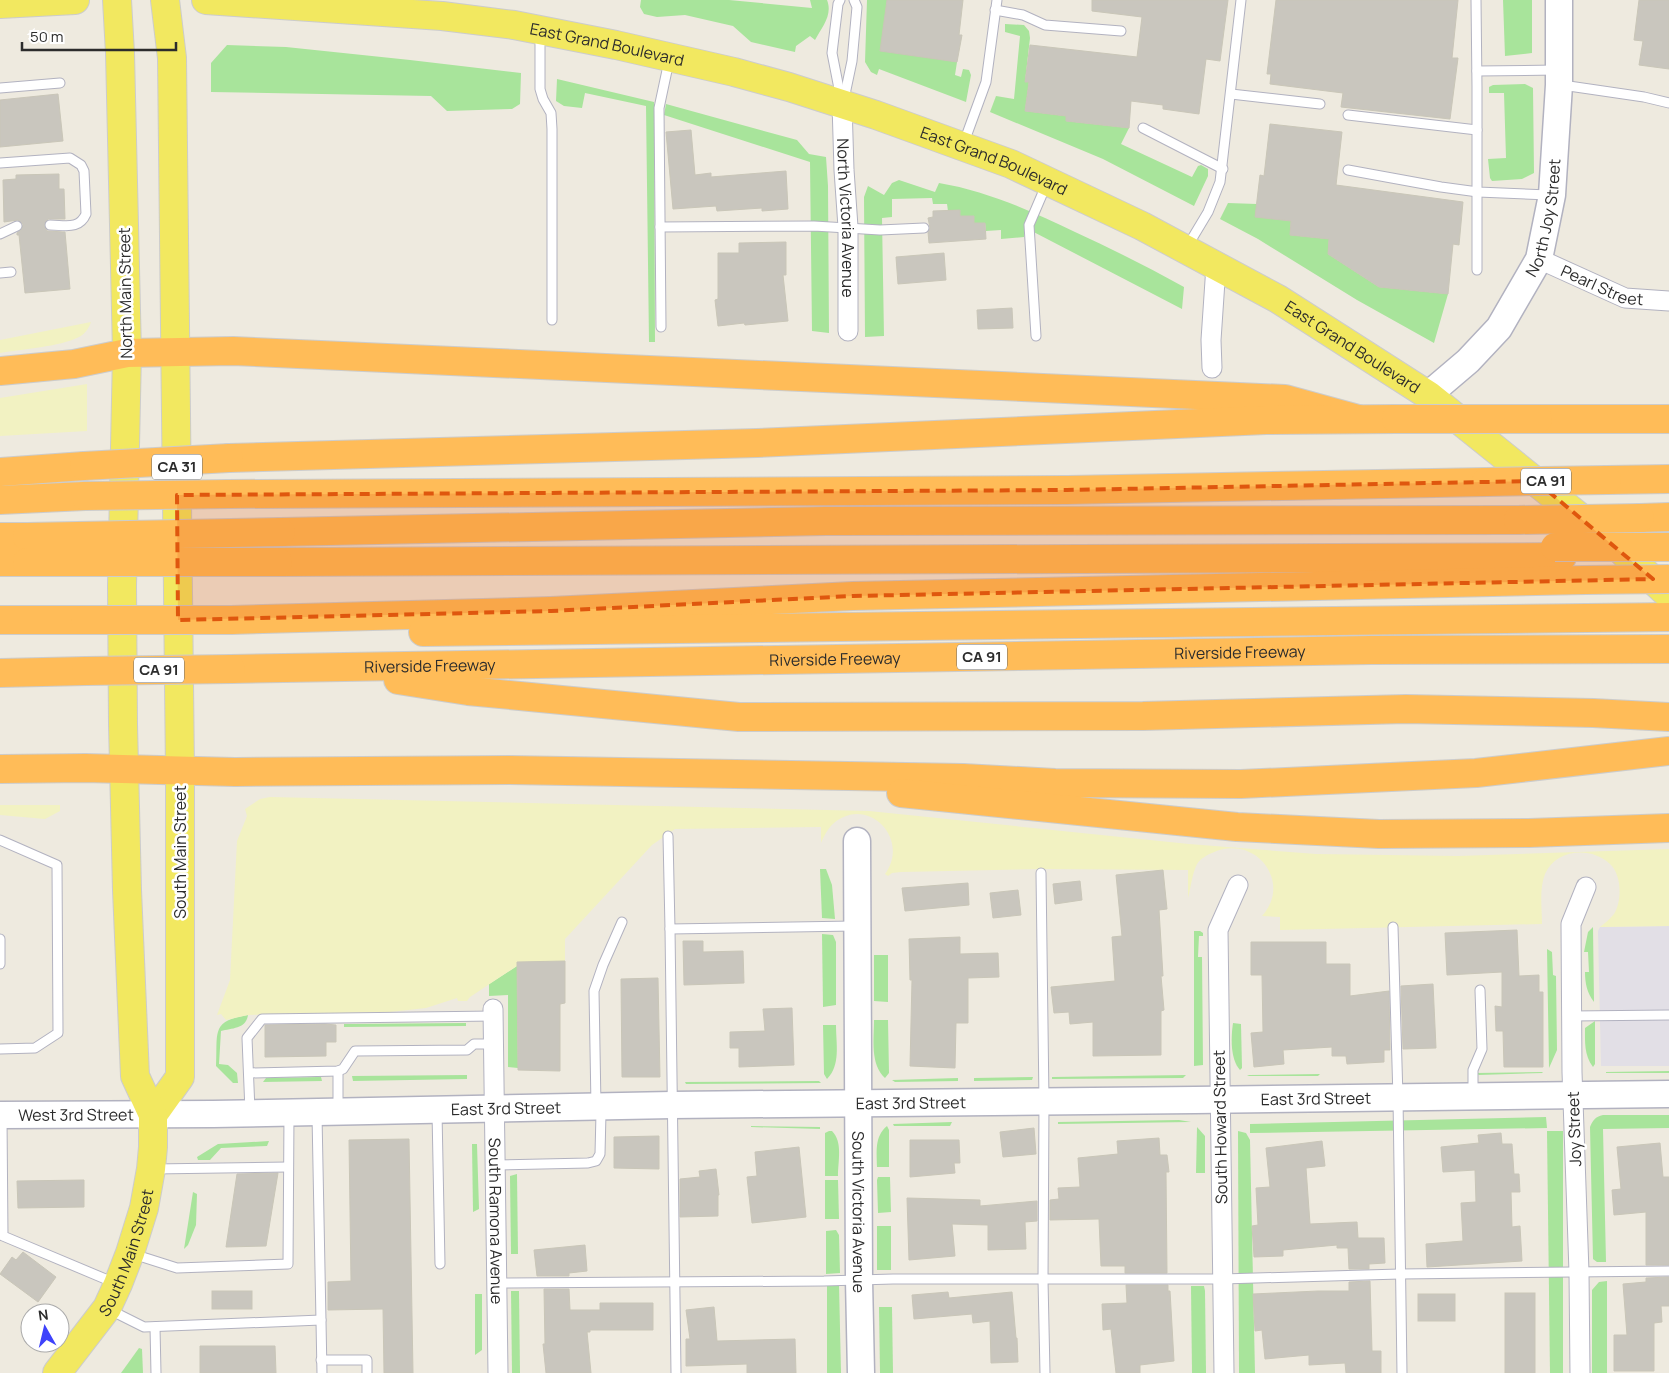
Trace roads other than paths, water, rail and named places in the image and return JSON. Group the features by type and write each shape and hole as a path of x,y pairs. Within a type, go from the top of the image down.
{"highway":[{"path":"0,371 74,364 127,353 233,351 1285,399 1358,419"},
{"path":"0,472 229,458 758,443 1266,420 1669,419"},
{"name":"CA 91","path":"0,500 85,496 228,494 1068,490 1669,480"},
{"path":"0,562 27,550 281,532 825,522 1518,520 1669,517"},
{"path":"0,537 27,550 278,562 1212,558 1559,552 1669,547"},
{"path":"1559,552 1669,558"},
{"path":"0,620 231,620 551,611 852,596 1669,579"},
{"path":"340,617 349,624 368,631 391,632 1669,617"},
{"name":"Riverside Freeway","path":"0,673 1361,650 1669,649"},
{"path":"328,668 468,691 739,717 1133,716 1406,709 1593,713 1669,718"},
{"path":"0,769 85,768 245,772 509,770 953,778 1055,783 1241,784 1476,773 1669,750"},
{"path":"691,774 1237,827 1379,834 1529,833 1669,828"}],"main road":[{"path":"0,4 75,0"},
{"path":"82,0 88,0"},
{"name":"North Main Street","path":"117,0 120,52 127,353 122,586"},
{"path":"165,0 172,58 175,352"},
{"name":"East Grand Boulevard","path":"206,0 442,16 540,30 669,57 789,87 1011,164 1142,226 1278,299 1428,395 1622,550 1669,595"},
{"name":"South Main Street","path":"153,1115 180,1077 180,771 175,352"},
{"name":"South Main Street","path":"57,1373 113,1296 130,1253 144,1208 151,1169 153,1115 135,1076 124,769 122,586"}],"street":[{"name":"North Joy Street","path":"1428,395 1468,361 1499,328 1539,259 1552,195 1559,77 1559,0"},
{"name":"North Victoria Avenue","path":"842,104 848,227 848,331"},
{"name":"Pearl Street","path":"1539,259 1625,298 1669,301"},
{"path":"1212,368 1211,340 1216,266"},
{"name":"South Victoria Avenue","path":"857,841 861,1373"},
{"name":"South Howard Street","path":"1224,1373 1218,930 1238,885"},
{"name":"Joy Street","path":"1580,1373 1579,1272 1572,1095 1572,924 1586,887"},
{"name":"South Ramona Avenue","path":"494,1012 494,1044 500,1109 495,1165 498,1373"},
{"name":"East 3rd Street","path":"672,1102 710,1104 858,1104 1669,1094"},
{"path":"500,1109 548,1123 573,1123 591,1118 603,1108 672,1102"},
{"name":"East 3rd Street","path":"153,1115 500,1109"},
{"name":"West 3rd Street","path":"1,1115 153,1115"}],"lane":[{"path":"840,0 832,53 842,104"},
{"path":"842,104 852,61 857,7 854,0"},
{"path":"962,147 986,82 997,0"},
{"path":"1186,249 1215,197 1223,168 1241,0"},
{"path":"1476,0 1477,270"},
{"path":"995,10 1023,15 1045,25 1121,31"},
{"path":"540,30 540,89 551,113 552,129 552,320"},
{"path":"661,327 659,108 669,57"},
{"path":"1477,71 1559,77 1669,103"},
{"path":"0,88 60,83"},
{"path":"1231,94 1320,104"},
{"path":"1348,115 1477,130"},
{"path":"1142,128 1223,168"},
{"path":"0,163 70,158 81,165 84,171 85,189 86,214 84,220 80,224 50,225"},
{"path":"1348,170 1441,188 1478,192 1552,195"},
{"path":"1036,336 1029,225 1048,181"},
{"path":"0,234 17,226"},
{"path":"660,226 848,227 880,230 924,228"},
{"path":"0,273 11,272"},
{"path":"668,836 676,1373"},
{"path":"0,840 57,865 58,1023 58,1033 35,1048 0,1049"},
{"path":"1041,872 1045,1373"},
{"path":"495,1165 593,1163 600,1154 603,1108 594,991 622,922"},
{"path":"670,929 857,926"},
{"path":"1392,928 1398,1098 1402,1373"},
{"path":"0,939 0,964"},
{"path":"1473,1096 1473,1070 1482,1049 1480,990"},
{"path":"250,1114 247,1038 262,1019 494,1012"},
{"path":"1572,1016 1669,1015"},
{"path":"249,1073 338,1071 343,1069 355,1051 467,1050 474,1044 494,1044"},
{"path":"322,1373 321,1320 328,1112 338,1071"},
{"path":"437,1110 440,1264"},
{"path":"130,1253 177,1268 288,1264 290,1113"},
{"path":"1,1115 4,1236 113,1296 144,1327 321,1320"},
{"path":"151,1169 288,1167"},
{"path":"497,1283 893,1279 1222,1279 1400,1274 1669,1271"},
{"path":"155,1327 156,1373"},
{"path":"321,1360 367,1360 368,1373"}]}
